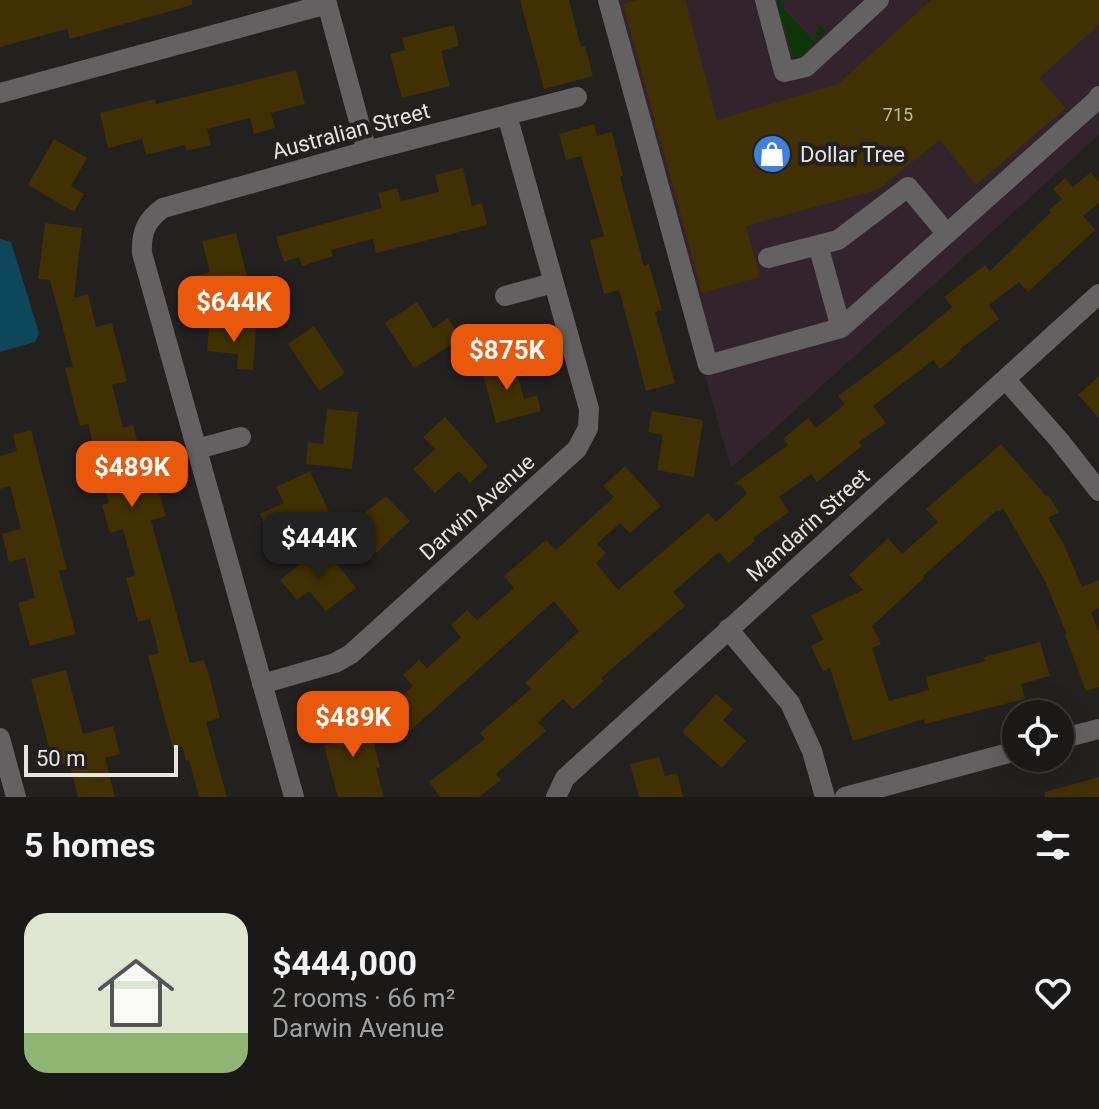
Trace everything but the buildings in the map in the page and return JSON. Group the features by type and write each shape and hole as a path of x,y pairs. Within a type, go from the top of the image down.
{"street":[{"path":"608,0 708,365 841,328 1099,96"},
{"path":"765,0 784,72 806,67 879,0"},
{"path":"0,93 326,2 367,151"},
{"name":"Australian Street","path":"197,449 142,253 141,237 153,215 163,208 367,151 577,97"},
{"name":"Darwin Avenue","path":"262,684 335,663 351,654 577,449 588,428 589,409 507,115"},
{"path":"768,258 838,240 908,187 947,234"},
{"path":"818,245 841,328"},
{"path":"505,296 553,283"},
{"name":"Mandarin Street","path":"556,797 565,778 1099,294"},
{"path":"1006,380 1099,491"},
{"path":"241,437 197,449 294,797"},
{"path":"728,629 790,703 812,751 825,797"},
{"path":"1074,735 1099,729"},
{"path":"0,738 3,760 16,797"},
{"path":"845,797 1002,755"}],"shaded area":[{"path":"599,0 1099,0 1099,135 731,468"}],"green space":[{"path":"776,0 783,0 781,6 814,41 819,25 827,32 798,59 794,59"}],"water":[{"path":"0,239 11,242 39,333 35,342 0,352"}],"place":[{"name":"Dollar Tree","path":"772,154"}]}
